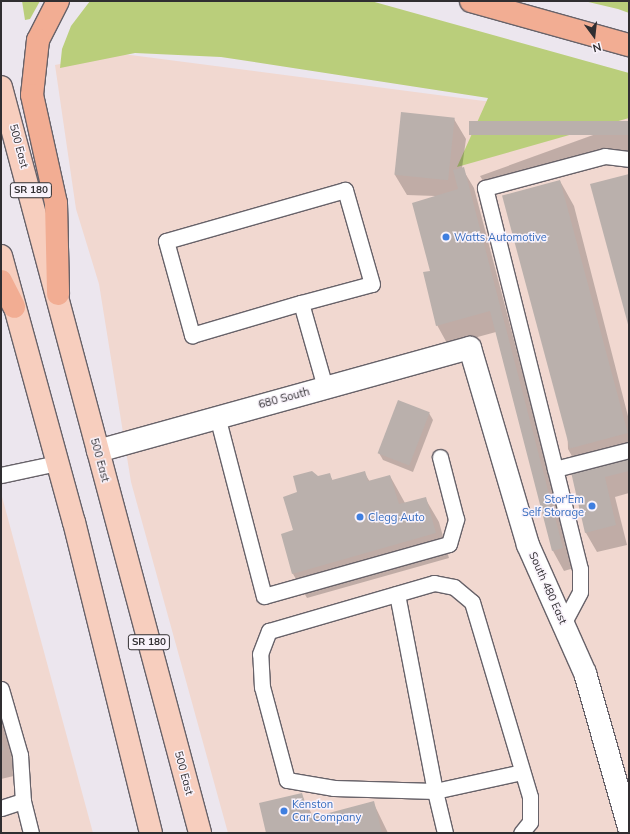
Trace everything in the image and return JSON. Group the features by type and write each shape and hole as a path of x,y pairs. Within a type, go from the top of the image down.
{"highway":[{"path":"58,1 38,40 32,95 56,203 58,294"},
{"path":"471,1 629,45"},
{"path":"1,281 14,307"}],"main road":[{"name":"500 East","path":"1,87 58,294 98,451 200,833"},
{"path":"1,256 57,463 151,833"}],"street":[{"name":"680 South","path":"98,451 217,416 470,348"},
{"name":"South 480 East","path":"470,348 528,544 585,673 629,827"}],"lane":[{"path":"563,624 582,584 485,188 604,156 629,159"},
{"path":"345,190 372,284 301,303 192,335 166,241 345,190"},
{"path":"301,303 325,387"},
{"path":"217,416 264,596 449,544 456,519 440,457"},
{"path":"555,469 629,450"},
{"path":"1,475 57,463"},
{"path":"521,833 530,822 530,797 472,602 454,587 434,583 269,631 260,654 262,687 287,780 334,788 435,791 522,772"},
{"path":"397,594 435,791 445,833"},
{"path":"1,689 20,755 23,802 31,833"},
{"path":"1,808 23,802"}],"shaded area":[{"path":"115,53 484,101 629,105 629,833 228,833 131,482 99,284 76,209 55,65"},
{"path":"1,493 93,833 1,833"}],"green space":[{"path":"22,1 40,1 30,19 25,20"},
{"path":"90,1 371,1 629,73 629,118 457,167 488,98 221,57 135,53 60,68 62,49 71,26"},
{"path":"584,1 629,1 629,13 618,9"}],"building":[{"path":"401,112 455,118 448,180 394,175"},
{"path":"469,121 629,121 629,135 469,135"},
{"path":"464,167 563,548 552,551 490,311 436,326 423,272 430,271 412,203 458,189 453,170"},
{"path":"629,174 629,328 590,184"},
{"path":"560,180 628,433 570,449 502,196"},
{"path":"398,400 430,412 409,465 378,453"},
{"path":"629,457 629,471 605,477 616,525 585,533 571,472"},
{"name":"Clegg Auto","path":"312,471 318,476 330,473 332,480 365,471 368,481 390,475 399,504 426,497 436,533 292,574 281,534 293,530 283,497 297,492 293,476"},
{"path":"1,738 4,750 1,751"},
{"name":"Kenston Car Company","path":"302,793 310,818 374,801 382,833 266,833 259,803"}],"place":[{"name":"Watts Automotive","path":"446,237"},
{"name":"Stor'Em Self Storage","path":"592,506"},
{"name":"Clegg Auto","path":"360,517"},
{"name":"Kenston Car Company","path":"284,811"}]}
